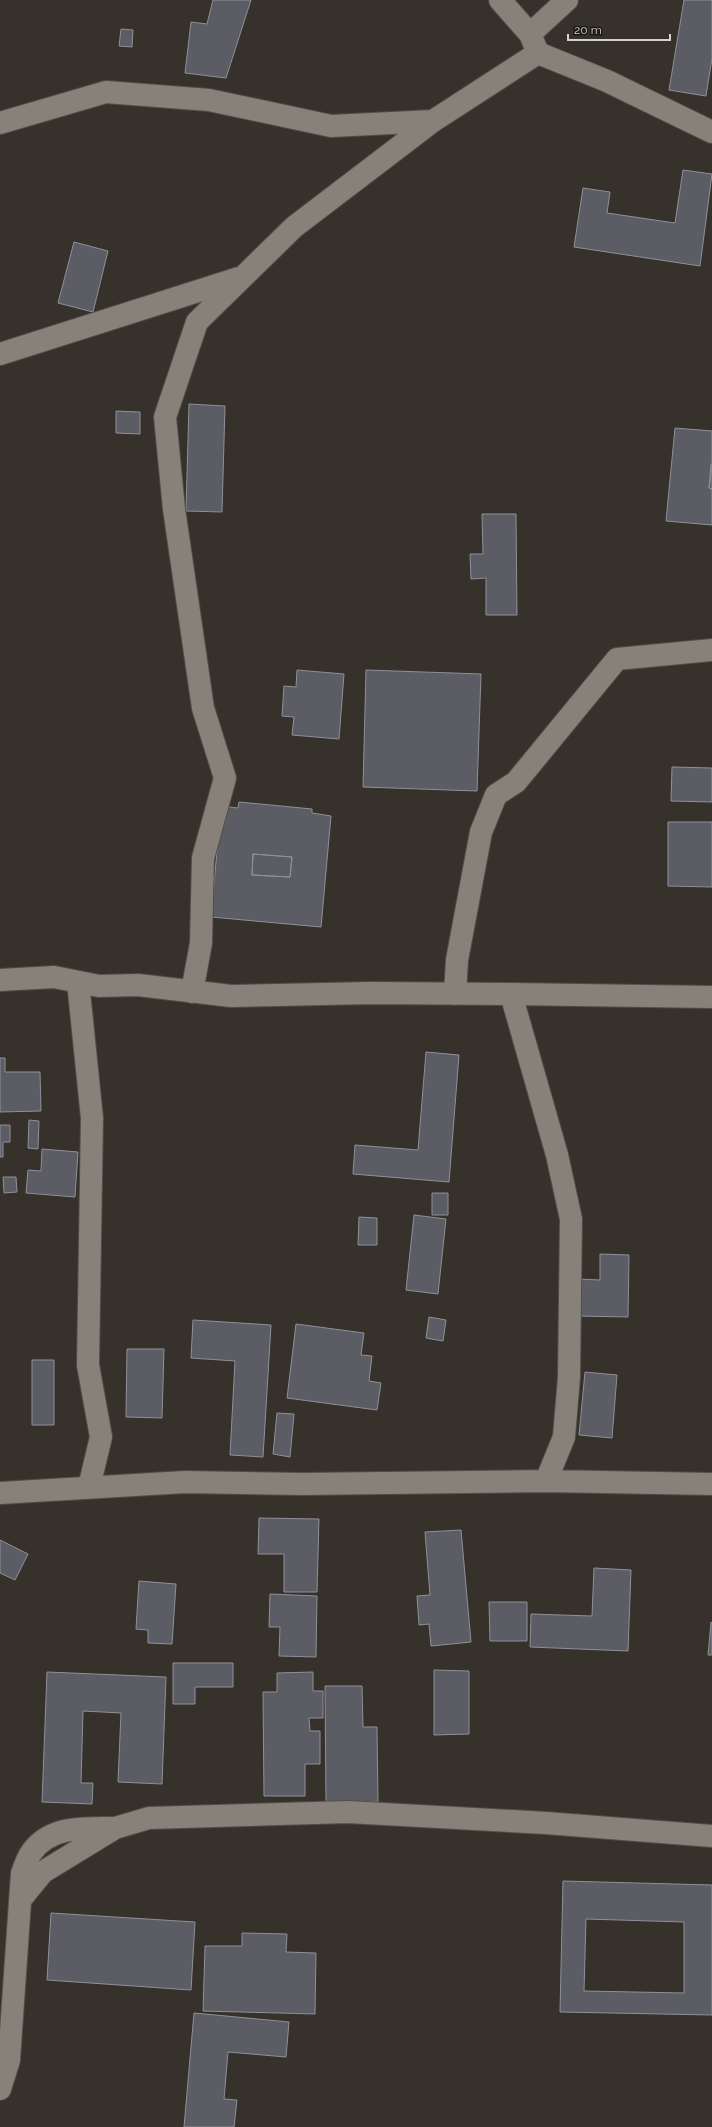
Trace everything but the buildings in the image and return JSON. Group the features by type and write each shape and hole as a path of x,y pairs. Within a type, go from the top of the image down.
{"street":[{"path":"500,0 534,44 712,132"},
{"path":"192,992 201,943 203,858 225,778 203,708 174,509 165,417 197,322 294,227 534,44 567,0"},
{"path":"0,123 106,92 209,100 331,126 432,121"},
{"path":"0,354 244,276"},
{"path":"455,994 457,960 481,832 496,795 516,782 617,659 712,650"},
{"path":"0,980 54,977 99,986 138,985 231,996 370,993 712,998"},
{"path":"78,982 92,1118 88,1365 101,1437 89,1487"},
{"path":"511,994 557,1155 570,1220 569,1377 564,1437 546,1481"},
{"path":"0,1493 185,1482 302,1484 546,1481 712,1484"},
{"path":"0,2089 9,2060 16,1939 22,1872 31,1852 50,1836 72,1828 115,1828 149,1818 348,1812 712,1836"}]}
